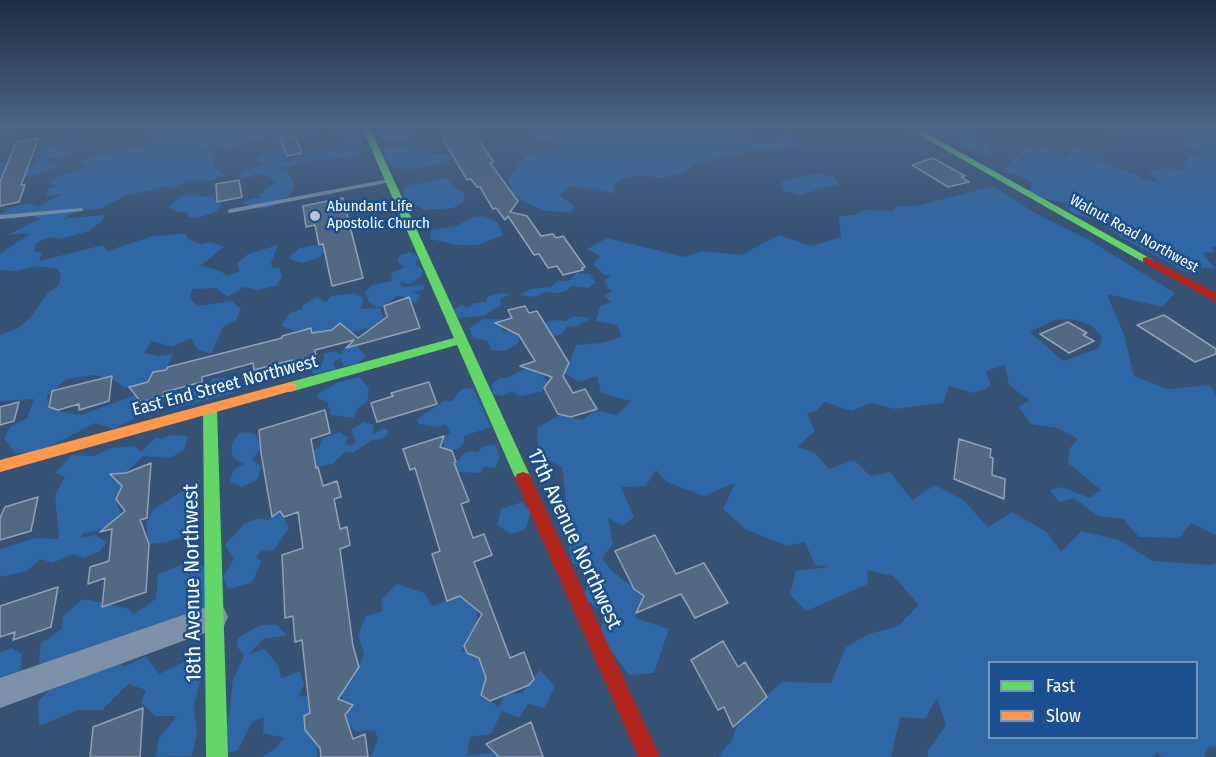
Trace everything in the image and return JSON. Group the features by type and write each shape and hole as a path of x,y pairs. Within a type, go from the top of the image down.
{"street":[{"name":"17th Avenue Northwest","path":"381,163 649,757"},
{"name":"Walnut Road Northwest","path":"974,163 1216,298"},
{"name":"East End Street Northwest","path":"0,466 460,340"},
{"name":"18th Avenue Northwest","path":"210,409 217,757"},
{"path":"0,693 215,616"}],"lane":[{"path":"230,212 389,181"},
{"path":"0,217 81,210"}],"shaded area":[{"path":"0,163 6,164 3,172 17,167 32,167 39,163 56,163 58,167 29,176 0,179"},
{"path":"77,163 213,163 223,174 231,174 209,181 188,181 172,188 163,187 125,196 101,208 75,212 62,219 104,215 102,221 89,231 60,239 50,237 36,243 34,252 42,252 39,261 103,245 107,251 150,237 185,233 188,239 201,244 211,242 224,247 203,264 197,265 218,270 228,276 240,271 237,263 248,254 278,245 271,263 272,268 279,268 282,277 276,286 257,290 244,287 227,297 217,288 192,289 190,298 198,306 232,301 241,309 236,320 223,327 211,354 197,349 191,338 172,347 152,341 144,353 159,356 173,354 166,370 148,382 125,388 114,380 95,375 66,379 47,396 48,406 62,412 81,415 135,395 144,406 137,417 113,429 95,423 39,452 15,453 4,438 10,427 27,418 34,399 0,401 0,335 16,329 30,318 48,293 59,285 61,276 58,269 36,266 15,271 0,270 0,254 31,233 7,235 40,219 31,215 16,219 0,217 0,214 9,208 28,203 38,207 62,194 46,196 49,189 58,186 49,183 57,177 88,166"},
{"path":"296,163 289,167 276,168 287,171 294,184 290,196 279,199 273,206 261,209 242,203 254,198 260,199 260,194 277,181 264,174 240,178 239,174 263,164"},
{"path":"390,163 437,163 414,169 393,168"},
{"path":"520,163 698,163 677,175 659,178 640,175 623,178 614,186 614,193 571,186 559,195 575,207 571,212 545,211 525,202 514,193 508,179"},
{"path":"1010,163 1105,163 1138,175 1144,180 1160,183 1150,174 1152,170 1167,168 1184,171 1187,167 1183,163 1216,163 1216,246 1211,247 1215,252 1202,253 1216,269 1197,267 1198,271 1189,273 1119,236 1097,220 1072,213 1063,202 1044,199 1029,192 1033,182 1004,172"},
{"path":"818,173 835,177 839,184 799,195 782,190 782,182"},
{"path":"447,178 453,187 465,194 463,202 453,208 423,210 417,205 408,204 403,194 405,186"},
{"path":"993,186 1037,214 1089,240 1175,293 1162,307 1107,294 1124,335 1134,376 1168,389 1210,385 1216,395 1216,535 1191,523 1179,538 1139,537 1123,519 1098,516 1074,498 1059,502 1050,490 1061,487 1090,498 1101,490 1068,463 1069,449 1078,439 1057,428 1030,424 1019,407 1029,400 1009,385 1005,365 986,371 991,386 974,393 949,386 943,403 895,409 871,403 852,411 824,402 817,410 807,414 815,431 797,447 814,452 829,469 854,460 870,476 890,472 912,500 935,485 963,500 988,527 1012,512 1047,532 1061,552 1081,531 1119,540 1153,561 1211,565 1216,563 1216,747 1209,746 1204,757 1163,757 1156,752 1153,757 928,757 927,752 946,725 937,698 925,719 900,717 891,757 718,757 732,740 738,722 782,682 831,683 846,647 869,634 898,626 919,605 893,576 867,570 868,584 806,611 790,594 796,571 829,567 815,565 805,542 788,546 745,529 723,509 735,483 704,496 667,482 656,470 646,486 621,487 634,517 623,526 608,518 613,544 602,558 612,571 644,596 635,618 669,629 654,673 629,675 600,636 603,612 582,597 595,571 572,563 563,523 566,499 562,467 538,455 537,428 560,415 583,420 594,410 617,415 631,401 601,393 597,376 578,382 565,373 576,345 600,343 621,337 618,325 596,321 600,306 611,302 604,296 613,290 609,289 604,281 611,275 604,275 593,264 600,256 587,249 607,238 685,257 702,251 741,255 779,235 811,246 841,237 839,216 855,215 865,210 892,211 898,206 917,206","holes":["1072,319 1091,325 1102,336 1099,348 1063,361 1030,332 1054,320"]},
{"path":"197,193 202,197 213,196 215,202 222,203 218,211 197,218 189,217 186,212 176,212 169,206 182,196"},
{"path":"484,216 497,222 503,235 478,245 458,245 430,239 431,230 456,226 474,217"},
{"path":"314,245 328,248 319,258 301,263 288,258 300,248"},
{"path":"410,252 418,257 415,264 423,270 421,277 410,284 400,282 402,287 425,285 424,290 412,292 420,295 416,303 410,301 409,297 397,296 384,306 377,307 369,302 365,292 372,285 392,281 391,273 405,267 397,261 400,255"},
{"path":"576,273 590,274 596,283 588,288 572,286 566,291 544,292 536,297 520,295 530,289 551,287 558,281 569,281"},
{"path":"354,293 364,298 360,309 380,308 384,319 371,328 351,332 332,330 314,333 313,327 295,331 281,326 290,313 302,309 303,305 317,297 326,302 332,296"},
{"path":"502,293 512,294 500,299 501,305 483,316 455,318 452,310 461,305 468,308 474,303 486,302 488,296"},
{"path":"574,316 591,318 576,327 567,326 562,334 552,337 540,325 555,320 566,321"},
{"path":"484,319 500,319 503,331 512,331 520,335 517,344 504,351 491,350 488,341 473,338 469,328"},
{"path":"357,346 366,356 357,364 344,366 340,358 333,362 336,370 313,374 311,368 323,362 324,354 335,351 341,355 343,350"},
{"path":"526,368 540,373 545,379 547,384 541,392 520,396 511,391 503,396 494,394 491,385 500,378 507,378"},
{"path":"360,377 369,389 367,402 359,407 353,418 331,415 327,402 317,398 319,393 339,382"},
{"path":"214,378 230,378 237,385 234,393 173,409 178,402 164,402 172,392 205,387"},
{"path":"473,388 491,427 464,436 464,443 452,451 445,448 442,442 444,436 450,433 446,424 438,427 419,424 417,419 444,401 452,401 462,389"},
{"path":"364,422 374,425 373,434 384,428 389,432 382,439 372,440 353,453 346,451 332,464 309,469 303,456 319,447 323,438 339,432 348,437 345,444 351,446 356,442 351,430"},
{"path":"248,432 257,435 260,449 252,460 262,466 257,480 242,487 230,482 233,470 244,464 233,458 231,446 239,433"},
{"path":"171,435 188,436 185,449 170,458 143,456 126,473 116,499 121,515 103,530 84,533 80,538 95,535 107,542 99,552 83,558 72,554 53,563 40,559 27,571 0,577 0,549 36,538 59,539 55,495 65,477 55,473 72,455 93,456 112,448 134,446 141,452 156,437 161,439"},
{"path":"495,444 500,457 495,468 483,467 481,473 458,472 454,466 464,453 475,451 477,453 482,447"},
{"path":"182,491 199,500 199,518 190,534 168,542 149,544 146,524 152,511"},
{"path":"522,502 531,512 525,530 511,534 497,525 501,509"},
{"path":"280,511 289,528 274,550 261,551 256,557 261,562 252,583 228,589 223,577 234,559 225,545 244,524 259,518 268,520"},
{"path":"196,559 205,568 205,612 118,658 123,667 146,657 159,674 192,658 202,673 194,705 197,733 192,756 156,757 159,738 177,716 155,716 141,702 146,690 128,684 102,710 78,710 39,726 38,702 64,674 45,675 39,661 41,643 62,629 63,616 83,599 127,608 134,614 156,599 158,574"},
{"path":"397,584 424,593 432,606 460,596 476,609 478,622 461,651 479,658 486,678 481,695 499,707 505,694 522,693 540,670 555,686 545,708 528,704 519,718 502,711 491,734 470,737 467,756 494,752 499,757 371,757 378,739 375,730 356,732 348,724 345,715 353,705 342,700 342,693 354,677 364,654 358,635 366,616 383,611 381,600"},
{"path":"261,625 277,625 287,635 263,639 249,654 265,649 279,667 281,678 300,671 304,685 298,697 313,694 315,707 304,716 305,730 318,744 317,757 262,757 276,748 284,738 263,733 264,717 252,722 238,750 224,754 233,679 244,656 238,648 237,638"},
{"path":"11,648 22,654 21,669 0,688 0,653"}],"building":[{"path":"7,163 29,163 21,185 25,185 19,202 0,206 0,182"},
{"path":"457,163 490,163 518,201 510,212 527,216 541,236 553,234 556,238 563,236 585,267 582,268 583,270 563,275 557,266 548,268 539,254 534,255 508,216 505,220 496,208 493,209 480,187 477,187 471,179 467,180"},
{"path":"942,163 965,176 961,177 969,182 948,187 912,165"},
{"path":"239,180 242,197 217,202 216,184"},
{"path":"343,198 363,278 332,286 323,244 319,245 315,225 306,227 303,206"},
{"path":"409,297 420,328 346,348 354,340 315,350 316,356 292,363 292,360 254,370 253,363 202,377 202,382 164,392 164,396 141,402 129,387 148,382 153,372 166,370 168,367 282,338 282,336 311,328 312,333 332,330 340,323 358,338 387,317 384,306"},
{"path":"525,306 529,313 537,311 569,363 563,376 573,393 585,389 597,409 571,417 558,414 544,388 552,377 520,366 535,361 519,335 495,323 512,318 508,310"},
{"path":"1164,315 1216,349 1216,354 1195,362 1137,325"},
{"path":"1068,322 1087,333 1083,335 1094,341 1069,353 1040,334"},
{"path":"112,376 109,401 79,410 79,404 58,410 49,407 52,391"},
{"path":"429,382 437,404 377,422 371,403 393,396 391,393"},
{"path":"19,402 14,421 0,425 0,407"},
{"path":"325,410 330,433 311,439 316,468 318,467 323,486 337,481 341,497 334,499 340,529 347,527 350,545 340,549 353,646 359,667 338,699 353,705 345,715 353,739 365,734 368,757 321,757 320,748 305,730 304,716 310,713 302,640 295,642 293,616 285,618 282,555 303,548 298,512 284,517 280,511 272,517 261,453 259,430"},
{"path":"444,436 440,447 452,451 456,462 454,463 469,501 461,504 473,538 484,534 492,555 474,562 510,658 524,652 534,679 529,685 490,701 481,695 486,678 479,658 467,653 464,646 482,614 460,596 447,601 432,554 440,551 415,468 410,470 403,449"},
{"path":"959,439 991,449 992,475 1005,479 1004,499 954,479"},
{"path":"151,463 147,518 140,520 149,544 146,592 102,607 105,578 88,584 90,567 109,561 112,529 100,532 125,511 116,499 122,486 110,474 126,473"},
{"path":"38,497 31,531 0,540 0,518 5,507"},
{"path":"655,535 676,574 704,563 728,603 695,618 681,594 636,613 644,596 634,589 615,551"},
{"path":"58,587 51,627 13,640 15,632 0,637 0,606"},
{"path":"723,641 738,667 745,662 767,697 733,727 724,707 718,710 691,660"},
{"path":"143,708 140,757 90,757 93,727"},
{"path":"531,722 543,757 499,757 486,744"}],"traffic: fast":[{"path":"382,163 523,478"},
{"path":"974,163 1147,260"},
{"path":"290,387 460,340"},
{"path":"210,409 217,757"}],"traffic: slow":[{"path":"0,466 290,387"}],"traffic: jam":[{"path":"1147,260 1216,298"},
{"path":"523,478 649,757"}],"place":[{"name":"Abundant Life Apostolic Church","path":"315,216"}]}
